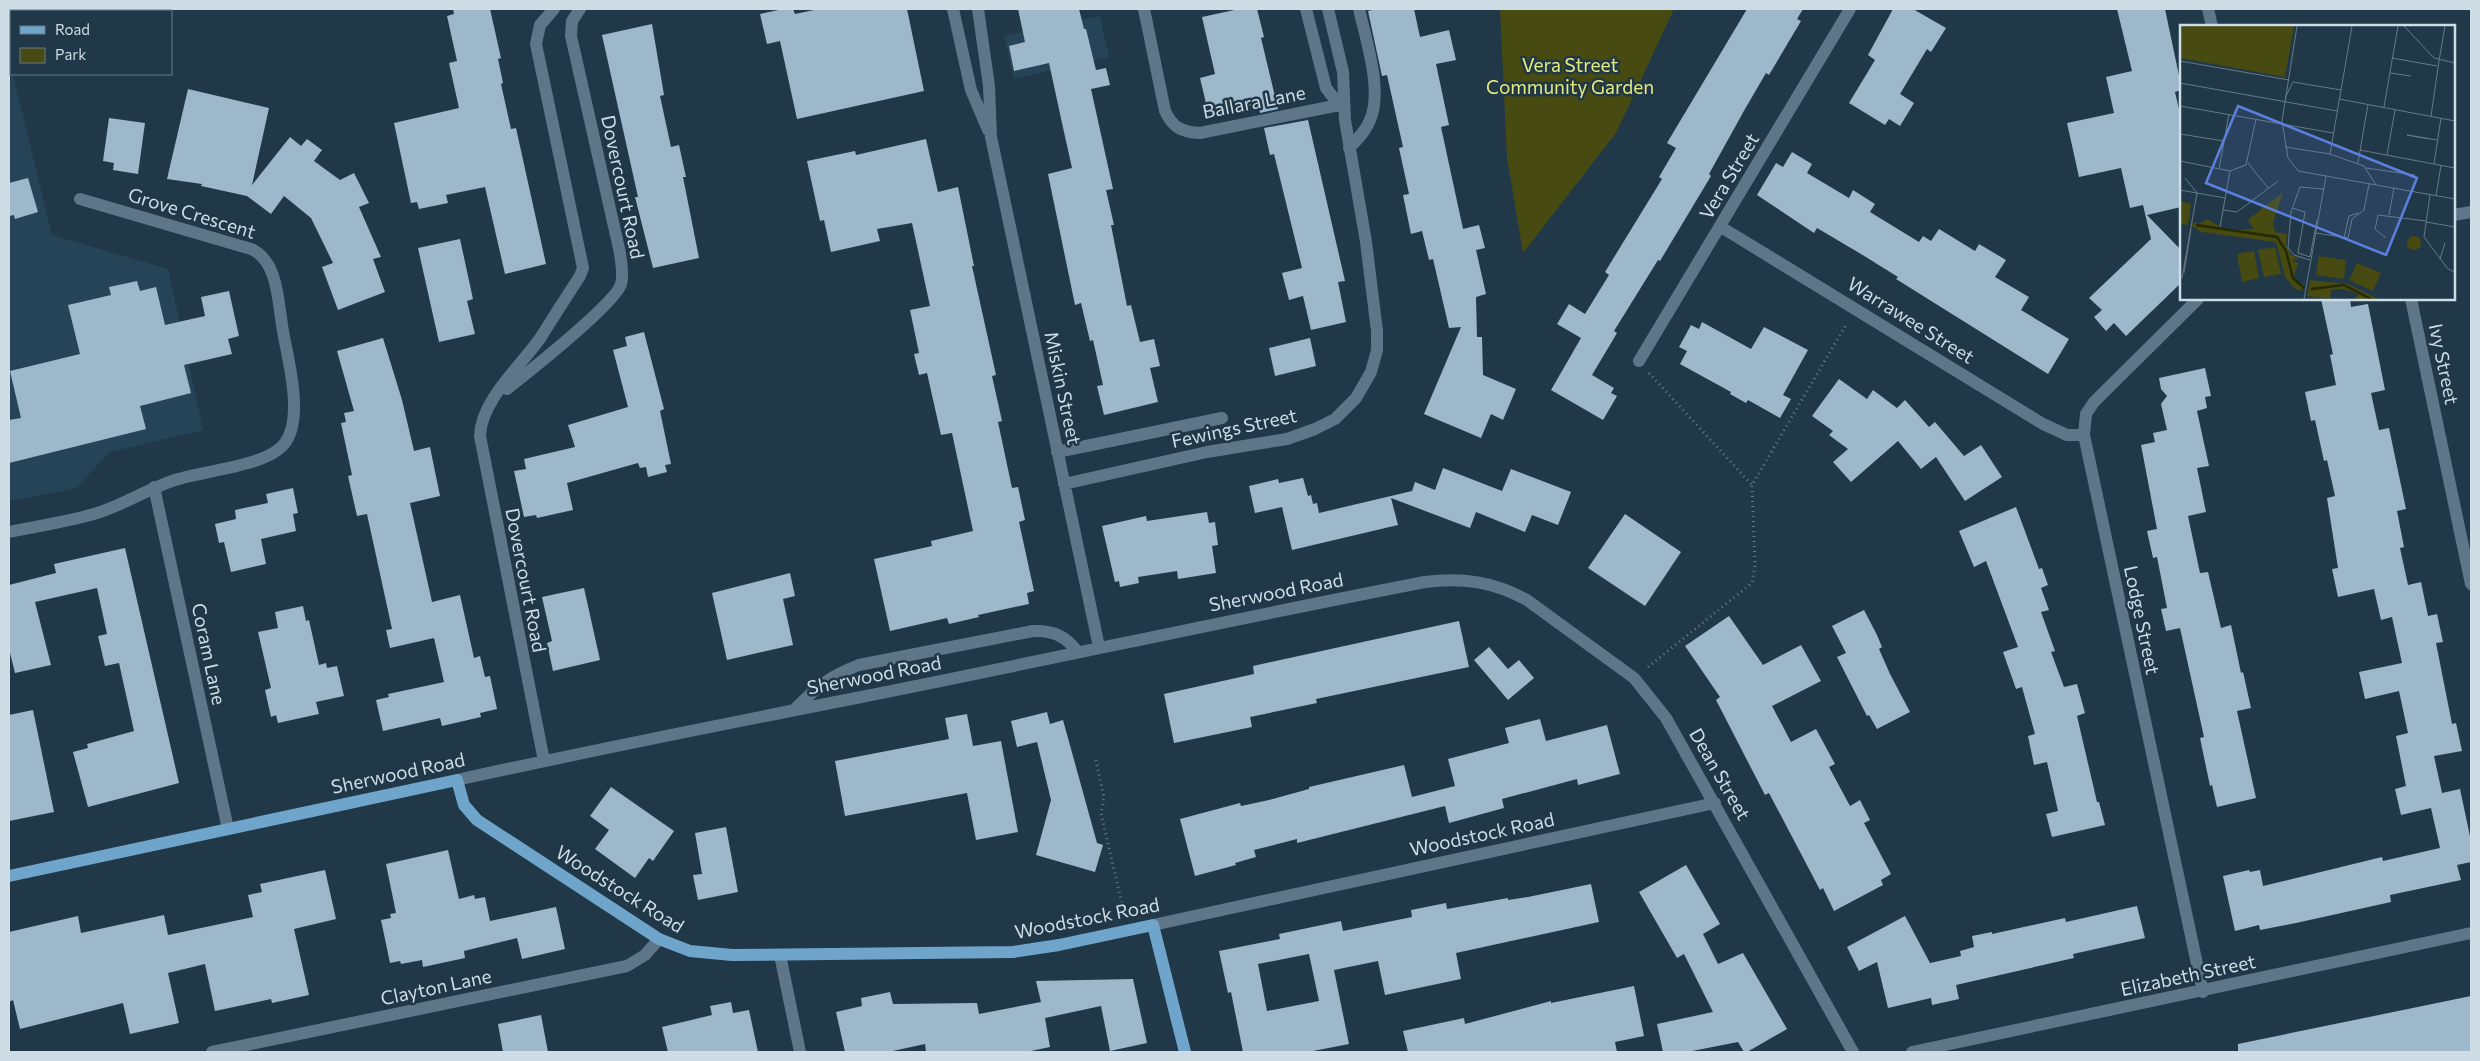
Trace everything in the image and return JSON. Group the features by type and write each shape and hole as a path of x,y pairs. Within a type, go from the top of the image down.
{"main road":[{"name":"Sherwood Road","path":"9,876 457,780"},
{"name":"Woodstock Road","path":"457,780 464,805 472,816 659,939 690,951 709,954 780,955 1013,952 1059,945 1153,924"},
{"path":"1153,924 1185,1052"}],"street":[{"name":"Dovercourt Road","path":"544,760 481,451 481,422 488,407 541,337 582,272 581,254 536,44 540,25 554,9"},
{"name":"Dovercourt Road","path":"488,407 598,311 618,291 622,284 620,254 571,36 572,21 580,9"},
{"name":"Miskin Street","path":"953,9 970,90 990,137 1099,647"},
{"name":"Miskin Street","path":"978,9 989,86 990,137"},
{"name":"Ballara Lane","path":"1144,9 1165,111 1172,125 1186,132 1200,133 1344,104"},
{"path":"1306,9 1326,88 1333,98 1344,104"},
{"name":"Fewings Street","path":"1064,484 1208,452 1287,438 1315,429 1335,418 1356,398 1371,372 1377,350 1377,331 1366,242 1349,148 1342,72 1328,9"},
{"path":"1349,148 1369,123 1375,103 1374,84 1360,9"},
{"name":"Vera Street","path":"1639,362 1850,9"},
{"path":"2208,9 2212,25"},
{"name":"Grove Crescent","path":"9,532 95,514 154,487 199,473 258,460 274,453 285,442 291,427 294,406 291,376 274,281 266,261 251,249 80,199"},
{"path":"2455,215 2471,212"},
{"name":"Warrawee Street","path":"1721,227 2044,424 2067,435 2084,435"},
{"name":"Lodge Street","path":"2197,300 2094,402 2086,414 2084,435 2202,992"},
{"name":"Ivy Street","path":"2411,300 2471,581"},
{"path":"1058,452 1222,418"},
{"name":"Coram Lane","path":"154,487 228,829"},
{"name":"Sherwood Road","path":"457,780 544,760 1425,582 1465,579 1483,582"},
{"name":"Dean Street","path":"1483,582 1513,592 1527,600 1634,678 1666,718 1853,1052"},
{"name":"Sherwood Road","path":"795,710 822,682 859,665 1034,631 1052,632 1062,636 1077,651"},
{"name":"Woodstock Road","path":"1153,924 1715,803"},
{"name":"Elizabeth Street","path":"1912,1052 2471,934"},
{"name":"Clayton Lane","path":"212,1052 627,966 645,955 659,939"},
{"path":"780,955 800,1052"}],"path":[{"path":"1634,678 1752,583 1755,566 1752,485 1848,320"},
{"path":"1639,362 1752,485"},
{"path":"1096,760 1104,798 1101,813 1122,904"}],"shaded area":[{"path":"1100,16 1109,57 1014,79 1004,36"},
{"path":"9,59 10,75 13,75 52,235 168,269 203,430 110,452 75,489 9,501"}],"green space":[{"name":"Vera Street Community Garden","path":"1500,9 1674,9 1616,133 1523,253 1507,157"}],"building":[{"path":"453,9 490,9 501,58 498,59 503,83 501,84 511,129 516,128 546,264 505,274 485,187 446,195 448,203 419,209 417,202 411,203 394,123 459,108 449,63 457,61 447,16 454,14"},
{"path":"793,9 795,14 819,9 907,9 924,91 797,119 780,41 767,44 760,14"},
{"path":"1018,9 1079,9 1096,70 1106,68 1110,85 1091,89 1113,189 1106,190 1114,225 1111,225 1127,306 1131,305 1140,342 1154,339 1160,366 1150,368 1158,402 1104,415 1097,386 1103,385 1093,340 1090,341 1081,303 1075,305 1048,174 1072,168 1049,63 1014,71 1009,46 1025,42"},
{"path":"1239,9 1257,9 1264,37 1261,38 1278,109 1260,113 1258,104 1209,116 1200,78 1215,74 1202,17"},
{"path":"1376,9 1414,9 1420,37 1449,30 1456,60 1436,64 1449,125 1441,127 1463,229 1479,225 1485,248 1476,250 1486,294 1476,297 1477,337 1482,337 1483,375 1516,389 1503,420 1491,414 1481,438 1424,414 1461,327 1449,328 1433,259 1429,260 1422,231 1411,234 1403,195 1409,194 1399,148 1403,147 1387,75 1382,76 1368,11"},
{"path":"1747,9 1803,9 1797,19 1801,21 1769,75 1766,73 1709,174 1711,176 1660,261 1658,260 1614,331 1617,333 1592,375 1614,388 1611,393 1617,396 1603,420 1551,390 1581,338 1557,324 1569,304 1585,314 1609,275 1605,272 1662,179 1659,177 1676,148 1667,143"},
{"path":"1893,9 1913,9 1946,28 1931,52 1927,49 1900,94 1914,103 1900,126 1889,119 1885,125 1849,103 1875,60 1868,55"},
{"path":"2117,9 2165,9 2180,80 2180,90 2175,92 2180,114 2180,207 2147,215 2180,249 2180,284 2126,336 2114,323 2106,331 2094,317 2102,310 2089,298 2151,239 2143,205 2130,208 2121,168 2079,177 2067,123 2114,113 2106,77 2132,71"},
{"path":"652,24 664,95 660,96 671,147 679,145 686,177 683,177 699,258 653,268 635,197 638,197 602,35"},
{"path":"188,89 269,108 252,185 290,137 301,146 307,139 322,150 314,161 340,180 354,173 369,203 359,207 381,257 373,259 385,292 338,310 322,267 333,263 311,218 284,196 271,214 247,196 201,186 202,184 167,179"},
{"path":"109,118 145,123 138,174 113,170 114,163 103,161"},
{"path":"1308,120 1345,281 1338,282 1346,322 1311,330 1303,296 1289,300 1282,273 1302,268 1274,154 1270,155 1264,128"},
{"path":"926,139 938,192 958,187 974,266 972,266 996,375 992,376 1002,421 998,422 1012,488 1018,487 1025,520 1019,522 1034,591 1027,593 1029,604 978,615 979,617 949,624 947,618 890,631 874,559 932,546 931,541 973,531 952,433 941,435 927,373 919,375 914,354 919,353 910,310 930,306 912,223 877,229 880,241 831,252 824,220 820,221 807,161 855,151 856,155"},
{"path":"1792,152 1812,164 1807,173 1849,198 1853,190 1875,204 1870,212 1919,242 1923,236 1931,241 1939,229 1975,251 1979,244 2006,260 1995,277 2029,297 2021,310 2069,339 2048,374 1896,279 1898,277 1861,254 1817,228 1814,233 1757,195 1776,163 1783,167"},
{"path":"28,178 38,212 15,219 14,215 9,216 9,183"},
{"path":"460,239 473,299 467,301 475,334 439,342 418,248"},
{"path":"137,281 140,291 156,287 165,325 205,316 201,297 229,291 239,336 228,339 232,354 184,365 191,393 140,406 146,429 9,463 9,420 21,418 10,371 80,354 68,305 111,295 109,287"},
{"path":"2321,300 2350,300 2351,307 2368,304 2385,390 2371,393 2379,430 2389,428 2406,509 2397,511 2404,547 2400,548 2408,585 2421,582 2428,616 2437,614 2443,642 2436,643 2452,724 2456,723 2462,751 2434,756 2442,793 2460,789 2471,841 2471,862 2457,865 2461,880 2390,895 2391,902 2260,930 2259,925 2235,931 2223,876 2249,870 2250,872 2260,870 2263,886 2382,857 2383,861 2440,848 2431,808 2401,815 2395,789 2406,786 2396,736 2408,733 2399,691 2365,699 2359,672 2402,663 2392,617 2381,620 2374,589 2338,597 2332,569 2338,568 2327,498 2335,496 2327,460 2324,461 2315,420 2311,421 2305,392 2336,385 2330,355 2333,354"},
{"path":"1702,322 1751,349 1764,327 1808,350 1783,395 1791,399 1780,418 1748,400 1746,403 1730,394 1731,392 1680,364 1687,351 1679,347 1691,325 1699,329"},
{"path":"644,332 664,409 660,411 671,464 665,465 667,472 648,477 646,467 640,468 638,463 567,483 573,510 537,518 536,515 524,517 514,471 526,469 524,459 575,447 568,425 628,407 613,350 627,346 625,337"},
{"path":"383,338 402,400 414,451 430,447 440,496 410,503 432,602 460,595 474,658 480,656 485,677 490,676 497,709 480,713 481,717 442,726 440,718 383,731 376,700 389,697 388,694 444,682 434,638 390,648 386,630 392,629 367,514 357,516 348,476 352,475 341,423 346,422 344,413 354,411 337,351"},
{"path":"1310,338 1316,366 1275,376 1269,348"},
{"path":"2205,368 2211,396 2205,397 2207,408 2197,411 2209,466 2197,468 2206,512 2188,516 2200,573 2208,572 2221,628 2231,625 2241,673 2243,672 2251,708 2237,711 2256,798 2217,807 2212,785 2210,786 2200,738 2204,737 2180,628 2166,631 2161,609 2167,608 2157,557 2153,558 2147,531 2157,529 2141,445 2155,442 2153,433 2167,430 2161,404 2167,396 2161,389 2159,378"},
{"path":"1839,379 1867,399 1873,390 1897,408 1905,400 1929,427 1935,422 1964,456 1981,445 2002,477 1965,501 1936,457 1921,469 1898,441 1851,482 1833,462 1848,449 1829,435 1833,431 1812,416"},
{"path":"1443,468 1502,491 1511,469 1571,492 1558,525 1532,515 1525,532 1476,512 1470,528 1391,498 1398,525 1292,550 1282,507 1255,513 1249,486 1278,479 1279,483 1303,478 1308,496 1311,495 1313,504 1317,503 1319,513 1412,491 1415,482 1435,490"},
{"path":"293,488 298,513 293,514 296,531 261,539 266,564 231,572 224,542 219,543 215,524 236,519 235,510 268,503 266,494"},
{"path":"2016,507 2039,569 2042,568 2048,585 2041,588 2049,610 2041,612 2055,651 2051,652 2064,687 2077,684 2085,713 2077,716 2097,802 2099,802 2105,825 2052,837 2046,814 2058,811 2047,762 2034,765 2028,736 2035,734 2022,687 2016,689 2003,652 2018,647 1986,561 1974,567 1959,531"},
{"path":"1207,512 1209,523 1215,522 1218,545 1212,546 1216,573 1178,579 1177,571 1138,577 1139,583 1120,587 1119,581 1115,582 1102,526 1146,516 1147,521"},
{"path":"1625,514 1681,552 1645,606 1588,568"},
{"path":"125,548 179,783 88,807 73,752 88,748 87,744 134,731 119,663 105,666 98,636 107,634 97,588 35,602 51,665 15,673 9,649 9,585 56,573 54,564"},
{"path":"790,573 795,596 783,599 793,645 727,660 712,593"},
{"path":"584,588 600,660 553,671 547,643 552,641 542,597"},
{"path":"303,606 306,621 309,620 319,665 326,663 327,668 337,666 344,696 316,702 319,714 278,723 276,715 271,717 265,690 271,688 258,632 278,628 275,612"},
{"path":"1864,610 1882,647 1879,649 1890,674 1910,712 1877,729 1869,715 1867,716 1837,657 1846,653 1832,626"},
{"path":"1729,616 1763,665 1801,645 1821,681 1772,706 1791,742 1816,729 1835,764 1829,767 1850,806 1860,800 1870,820 1864,823 1891,874 1881,880 1883,885 1834,911 1823,888 1820,890 1769,793 1765,795 1716,700 1720,697 1685,646"},
{"path":"1459,621 1469,667 1316,699 1317,703 1250,717 1252,727 1174,743 1164,694 1254,674 1253,666"},
{"path":"1489,647 1508,669 1519,660 1534,678 1508,700 1474,660"},
{"path":"33,710 54,812 9,821 9,715"},
{"path":"1047,712 1050,724 1063,720 1097,843 1103,845 1095,872 1036,855 1051,800 1037,742 1017,747 1011,721"},
{"path":"967,714 973,746 1001,741 1018,832 976,840 967,793 845,816 835,761 949,739 945,718"},
{"path":"1540,719 1546,741 1607,725 1620,774 1578,785 1577,779 1502,799 1504,808 1449,823 1445,806 1297,843 1297,839 1254,850 1256,857 1235,863 1236,865 1195,876 1180,819 1240,803 1241,806 1269,800 1309,789 1309,787 1404,765 1412,797 1455,786 1448,759 1509,743 1505,728"},
{"path":"611,787 674,831 653,861 649,858 635,878 595,849 609,830 590,816"},
{"path":"726,827 738,892 698,900 693,875 702,874 695,833"},
{"path":"448,850 459,899 474,895 475,899 485,897 490,921 556,907 565,949 522,959 517,938 464,951 465,958 423,967 422,960 401,964 400,961 390,963 381,920 391,918 390,914 396,913 386,864"},
{"path":"1686,865 1720,924 1703,934 1718,964 1743,953 1787,1029 1747,1052 1744,1052 1738,1042 1687,1052 1663,1052 1657,1024 1713,1012 1684,954 1677,958 1639,892"},
{"path":"325,870 336,919 294,929 309,995 272,1003 271,999 215,1011 205,964 168,973 179,1023 130,1034 123,1003 20,1029 13,1000 9,1002 9,932 78,916 81,933 164,915 168,935 253,917 248,895 262,892 260,884"},
{"path":"1591,884 1599,922 1456,953 1461,979 1385,995 1378,961 1334,970 1349,1044 1308,1052 1243,1052 1231,992 1228,993 1219,951 1280,939 1279,934 1341,921 1343,931 1412,917 1411,910 1446,903 1447,909 1508,898 1508,900","holes":["1309,954 1319,1001 1267,1011 1258,964"]},
{"path":"2137,906 2145,938 2073,954 2074,958 1956,985 1959,999 1932,1005 1931,998 1888,1008 1877,962 1859,971 1847,947 1905,916 1930,963 1961,956 1960,951 1974,947 1972,936 1992,932 1992,934 2065,918 2066,922"},
{"path":"1133,979 1147,1043 1110,1051 1101,1006 1045,1018 1050,1047 1026,1052 926,1052 925,1044 888,1052 845,1052 836,1012 862,1006 861,998 890,992 893,1004 977,1003 979,1014 1041,1002 1036,981"},
{"path":"1634,986 1644,1036 1615,1042 1617,1052 1408,1052 1403,1031 1464,1018 1465,1024 1551,1001 1551,1003"},
{"path":"2471,996 2471,1052 2238,1052 2238,1044"},
{"path":"731,1002 733,1013 749,1010 758,1052 668,1052 662,1027 712,1015 710,1006"},
{"path":"541,1015 548,1052 503,1052 498,1024"}]}
